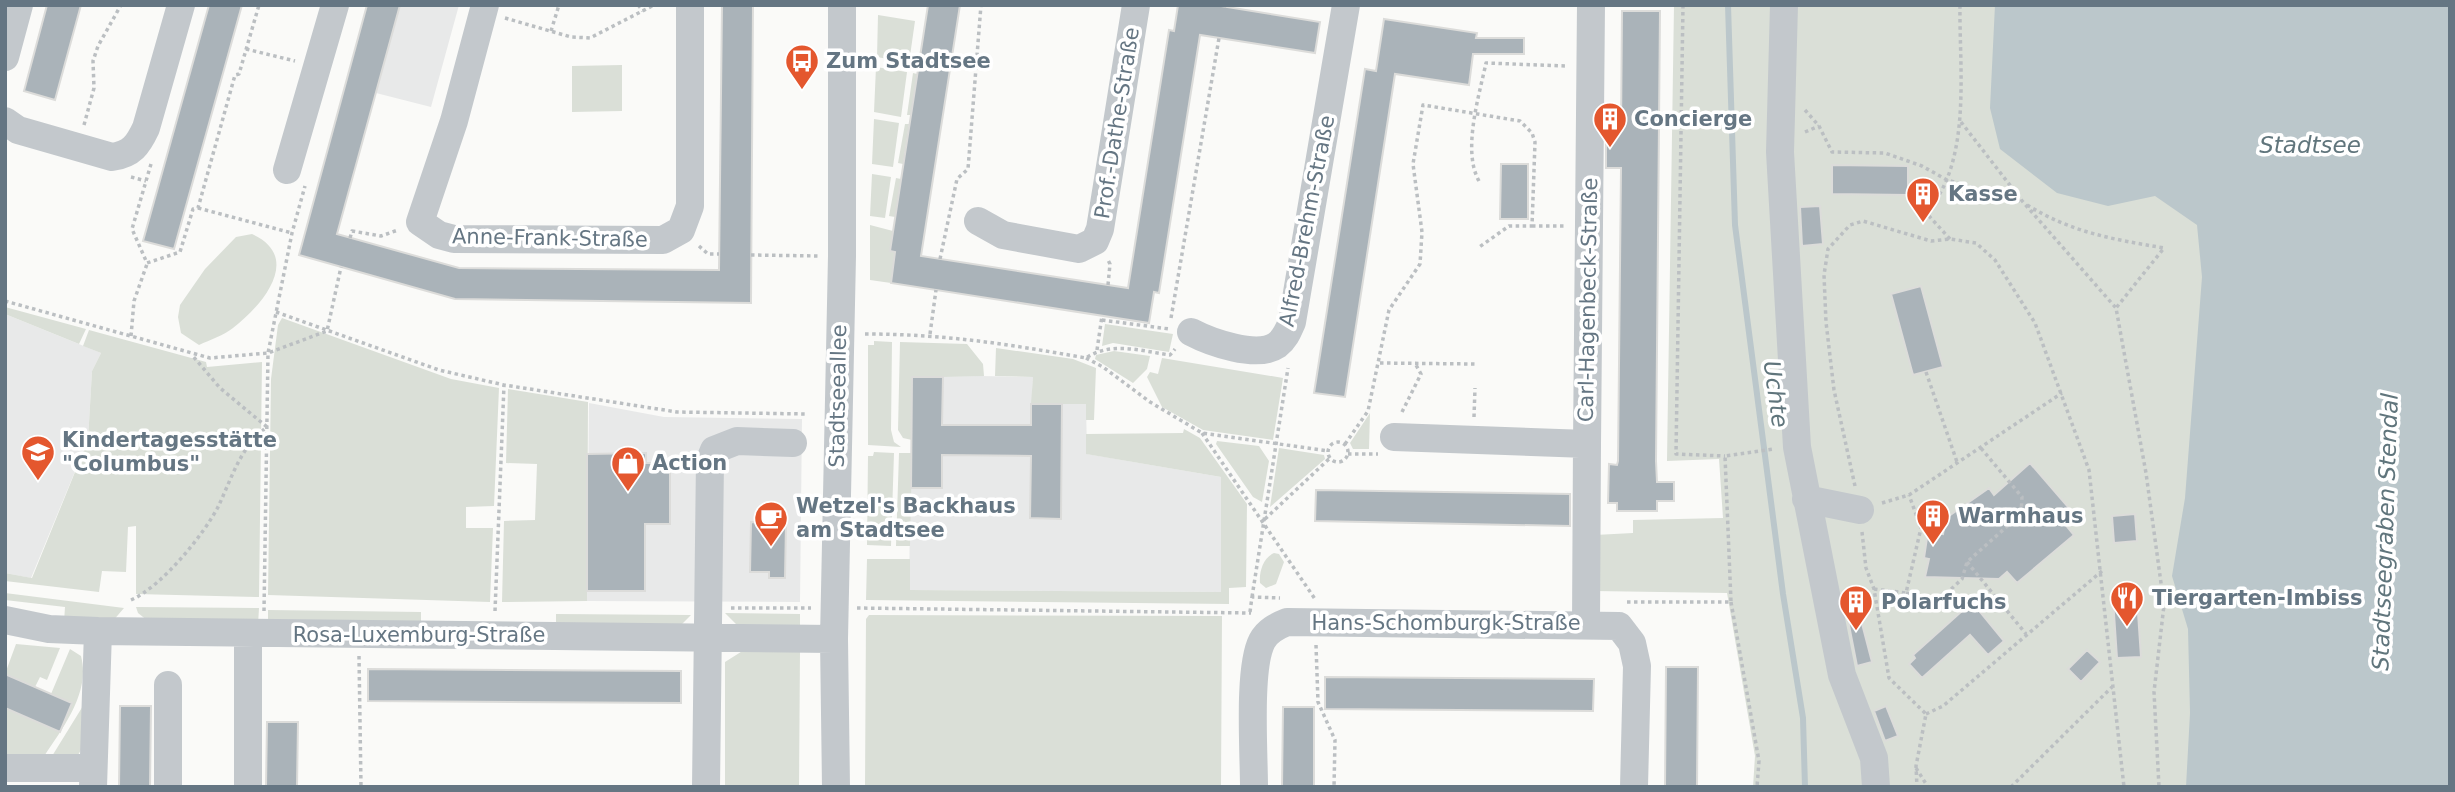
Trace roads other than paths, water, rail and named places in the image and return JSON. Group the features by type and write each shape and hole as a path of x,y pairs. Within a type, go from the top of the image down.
{"street":[{"path":"5,57 19,5"},
{"path":"5,121 18,130 112,157 126,155 139,145 146,128 181,5"},
{"path":"287,170 335,5"},
{"name":"Anne-Frank-Straße","path":"484,8 454,121 420,222 439,235 454,239 663,240 681,230 690,206 690,5"},
{"name":"Stadtseeallee","path":"836,787 834,639 838,334 842,256 842,5"},
{"name":"Prof.-Dathe-Straße","path":"978,221 1003,235 1079,249 1095,241 1100,229 1136,5"},
{"name":"Alfred-Brehm-Straße","path":"1191,332 1212,343 1261,351 1276,346 1286,337 1292,322 1346,5"},
{"name":"Carl-Hagenbeck-Straße","path":"1394,437 1587,444 1591,5"},
{"path":"1784,5 1781,165 1797,447 1842,675 1874,758 1876,787"},
{"path":"706,787 709,472 714,450 737,441 793,443"},
{"path":"1586,624 1587,444"},
{"path":"1806,499 1860,510"},
{"name":"Hans-Schomburgk-Straße","path":"1254,787 1255,662 1262,640 1262,620 1287,622 1315,604 1619,626 1632,643 1637,666 1634,787"},
{"name":"Rosa-Luxemburg-Straße","path":"5,620 49,629 98,631 834,639"},
{"path":"5,768 93,777 98,631"},
{"path":"248,787 256,634"},
{"path":"168,685 168,787"}],"water":[{"name":"Stadtsee","path":"1995,5 2450,5 2450,787 2186,787 2190,713 2188,629 2172,576 2185,498 2202,277 2197,225 2155,196 2108,206 2057,193 2000,149 1990,108"}],"waterway":[{"name":"Uchte","path":"1728,5 1735,225 1783,594 1803,718 1805,787"}],"place":[{"name":"Zum Stadtsee","path":"802,91"},
{"name":"Concierge","path":"1610,149"},
{"name":"Kasse","path":"1923,224"},
{"name":"Kindertagesstätte \"Columbus\"","path":"38,482"},
{"name":"Action","path":"628,493"},
{"name":"Warmhaus","path":"1933,546"},
{"name":"Wetzel's Backhaus am Stadtsee","path":"771,548"},
{"name":"Tiergarten-Imbiss","path":"2127,628"},
{"name":"Polarfuchs","path":"1856,632"}],"water label":[{"name":"Stadtseegraben Stendal","path":"2385,532"}]}
